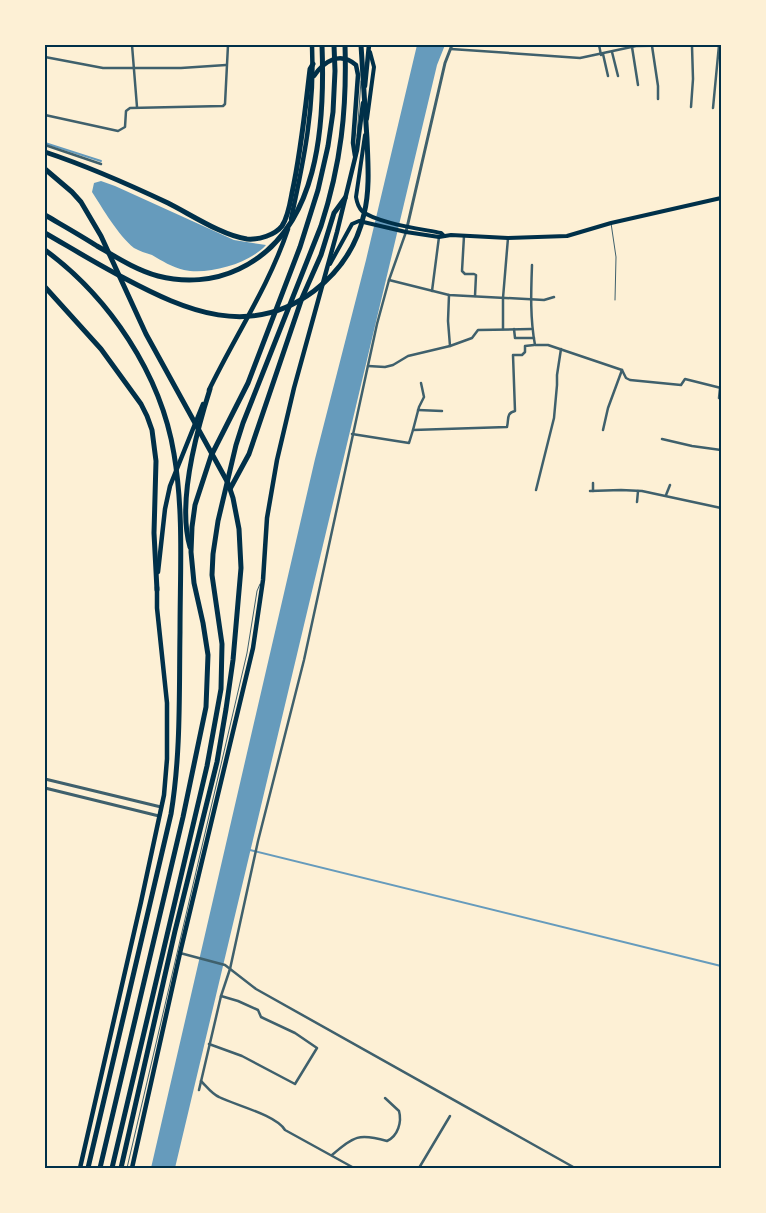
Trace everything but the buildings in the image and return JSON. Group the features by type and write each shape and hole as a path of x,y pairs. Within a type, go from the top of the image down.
{"highway":[{"path":"157,590 164,509 170,486 210,389 260,295 285,238 305,158 313,77 312,45"},
{"path":"45,215 122,260 158,276 179,280 198,280 217,277 251,264 270,250 284,234 298,210 313,168 322,116 322,45"},
{"path":"191,552 193,520 203,477 211,456 248,383 300,247 322,177 333,112 334,45"},
{"path":"112,1168 207,766 221,689 222,644 212,573 215,537 234,452 243,422 321,226 338,167 345,99 345,45"},
{"path":"45,233 158,297 208,313 239,317 269,314 299,302 319,288 337,270 351,251 360,231 365,212 369,175 362,45"},
{"path":"132,1168 180,953 253,648 263,580 267,518 277,460 294,388 330,264 357,150 370,52 369,45"},
{"path":"313,77 324,64 333,59 344,58 356,64 358,75 355,156"},
{"path":"45,152 134,187 225,232 248,239 270,235 282,226 288,211 298,167 310,69 313,64"},
{"path":"45,169 81,202 101,236 142,326 228,483 234,498 239,529 241,568 234,660 217,762 175,931 121,1168"},
{"path":"223,502 248,454 300,305 321,255 334,213 345,198"},
{"path":"45,250 87,286 104,304 130,343 149,377 168,427 174,453 179,504 179,736 175,790 88,1168"},
{"path":"45,287 115,366 141,404 152,430 156,461 154,533 157,590 167,703 167,762 161,807 80,1168"},
{"path":"100,1168 183,817 206,707 208,656 186,530 188,490 196,435 210,389"}],"main road":[{"path":"370,52 374,63 373,79 356,197 357,204 363,212 385,221 441,233 442,236"},
{"path":"330,264 352,224 359,222 404,232 442,236 508,238 567,236 611,223 721,198"}],"street":[{"path":"132,45 136,107"},
{"path":"45,115 118,131 125,127 127,109 136,107 220,106 225,104 228,45"},
{"path":"599,45 608,76"},
{"path":"199,1090 221,996 230,968 254,858 304,660 377,324 406,225 445,64 452,47 571,58 602,55 622,47 701,45"},
{"path":"713,108 719,69 719,45"},
{"path":"652,46 658,99"},
{"path":"691,107 693,79 692,46"},
{"path":"632,47 638,85"},
{"path":"612,52 618,76"},
{"path":"45,57 103,68 181,68 226,64"},
{"path":"45,145 101,164"},
{"path":"432,291 436,270 436,255 442,236"},
{"path":"464,236 462,271 466,274 476,275 475,296"},
{"path":"503,329 503,298 508,238"},
{"path":"532,265 530,300 535,345"},
{"path":"389,280 449,295 530,300 544,300 554,297"},
{"path":"449,295 448,322 450,346"},
{"path":"514,329 515,338 534,338"},
{"path":"368,366 385,367 393,365 408,356 450,346 472,338 478,330 532,329"},
{"path":"413,430 507,427 508,414 515,411 513,356 522,355 525,352 525,346 548,345 561,349 622,370 626,378 630,380 680,385 685,379 720,388 719,398"},
{"path":"536,490 554,418 561,349"},
{"path":"603,430 608,408 622,370"},
{"path":"352,434 409,443 418,410 424,397 421,383"},
{"path":"418,410 442,412"},
{"path":"662,439 721,450"},
{"path":"593,483 592,491 638,491 666,495 721,508"},
{"path":"666,495 670,485"},
{"path":"637,502 638,491"},
{"path":"45,779 161,807"},
{"path":"45,788 159,816"},
{"path":"102,802 104,793"},
{"path":"180,953 230,968 256,989 575,1168"},
{"path":"209,1044 242,1056 295,1084 317,1048 295,1033 262,1017 258,1010 221,996"},
{"path":"201,1081 217,1096 280,1124 285,1130 354,1168"},
{"path":"332,1155 350,1140 370,1137 387,1141 395,1136 400,1114 385,1098"},
{"path":"419,1168 450,1116"}],"lane":[{"path":"354,149 356,144 362,45"},
{"path":"611,223 616,257 615,300"},
{"path":"127,1168 247,652 257,591 263,580"}],"water":[{"path":"417,45 445,45 437,65 175,1168 151,1168 315,459 366,260"},
{"path":"101,181 234,240 266,245 259,252 239,263 216,269 194,271 175,267 134,248 128,243 111,222 92,192 94,183"}],"waterway":[{"path":"45,143 101,161"},
{"path":"250,850 721,966"}]}
